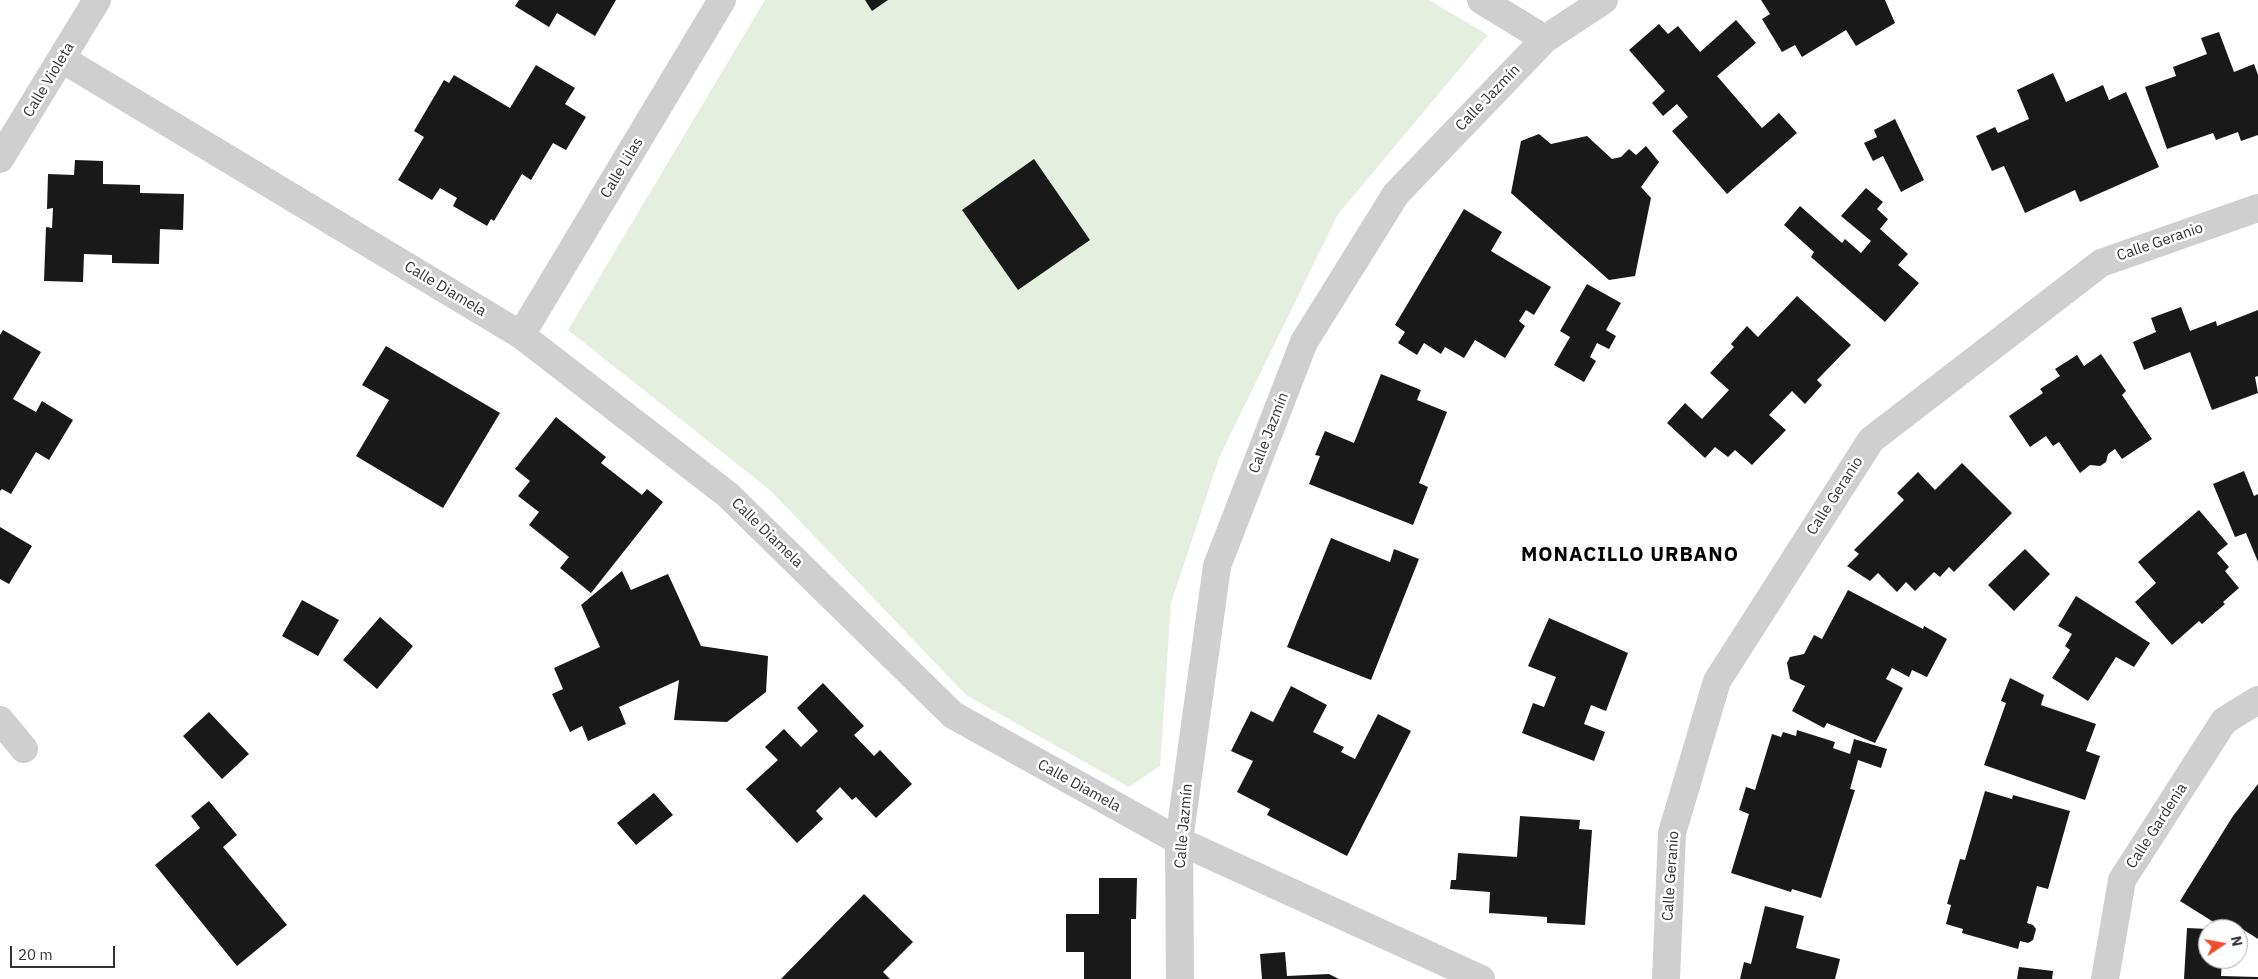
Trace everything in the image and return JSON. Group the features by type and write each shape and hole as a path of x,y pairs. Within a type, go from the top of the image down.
{"street":[{"name":"Calle Violeta","path":"0,159 97,0"},
{"name":"Calle Lilas","path":"521,335 722,0"},
{"path":"1481,0 1544,39"},
{"name":"Calle Jazmín","path":"1180,979 1179,842 1217,566 1304,342 1396,194 1544,39 1604,0"},
{"name":"Calle Diamela","path":"62,59 521,335 728,495 953,715 1179,842 1481,979"},
{"name":"Calle Geranio","path":"1666,979 1672,833 1717,681 1871,440 2101,263 2258,208"},
{"name":"Calle Gardenia","path":"2105,979 2122,880 2224,721 2258,700"},
{"path":"0,720 24,749"}],"green space":[{"path":"765,0 1429,0 1488,35 1338,214 1219,458 1171,603 1160,766 1129,787 966,695 771,491 568,330"}],"building":[{"path":"519,0 616,0 595,36 557,13 549,27 515,6"},
{"path":"865,0 888,0 872,11"},
{"path":"1761,0 1885,0 1895,23 1856,46 1846,30 1802,57 1795,45 1782,52 1762,19 1770,14"},
{"path":"1736,20 1756,43 1717,76 1762,128 1779,113 1797,133 1727,194 1672,131 1688,117 1677,104 1663,116 1652,103 1665,91 1629,50 1659,24 1668,34 1678,26 1700,52"},
{"path":"2219,32 2234,72 2254,64 2258,75 2258,135 2241,141 2238,132 2216,140 2213,133 2167,149 2145,87 2176,76 2173,67 2207,54 2201,38"},
{"path":"536,65 575,88 565,104 586,117 566,150 553,143 531,180 522,174 494,221 491,219 487,226 453,206 457,198 440,188 432,200 398,180 424,137 414,131 444,80 449,83 454,75 510,108"},
{"path":"2053,73 2066,102 2103,85 2109,100 2126,92 2159,167 2080,202 2075,190 2025,213 2004,166 1992,171 1976,136 1995,127 1998,133 2029,119 2017,90"},
{"path":"1895,119 1924,180 1901,192 1883,156 1873,161 1864,143 1877,137 1874,130"},
{"path":"1539,134 1551,144 1587,136 1612,159 1621,157 1629,149 1636,155 1646,146 1659,162 1641,187 1651,198 1635,276 1609,280 1511,193 1521,141"},
{"path":"1034,159 1090,240 1018,290 962,210"},
{"path":"75,160 103,161 103,184 140,185 140,193 184,194 183,230 160,229 159,264 112,263 112,255 84,254 83,282 44,281 46,227 52,228 53,208 47,209 48,174 74,175"},
{"path":"1866,188 1883,202 1877,209 1888,219 1880,229 1908,254 1898,265 1919,283 1885,322 1811,257 1814,252 1784,225 1800,206 1842,243 1845,239 1861,253 1871,241 1841,216"},
{"path":"1464,209 1502,232 1491,251 1551,287 1534,315 1526,310 1519,321 1525,326 1505,358 1475,340 1464,358 1445,347 1441,354 1424,343 1417,355 1398,343 1405,332 1395,325"},
{"path":"1587,284 1621,303 1606,330 1616,336 1609,349 1597,343 1590,357 1596,361 1584,382 1554,365 1570,337 1560,331"},
{"path":"1797,296 1851,345 1817,380 1822,385 1805,404 1792,391 1769,415 1786,430 1752,465 1735,450 1728,457 1715,447 1705,458 1667,423 1685,403 1702,419 1729,390 1710,373 1734,347 1731,344 1747,326 1758,337"},
{"path":"2181,307 2190,331 2216,321 2217,326 2258,310 2258,376 2255,377 2258,393 2212,410 2190,352 2144,370 2133,342 2156,332 2151,318"},
{"path":"3,330 41,352 13,399 36,412 42,401 73,420 49,460 36,452 11,494 2,489 0,491 0,335"},
{"path":"386,346 500,413 443,508 356,456 389,400 362,385"},
{"path":"2101,354 2126,391 2122,395 2152,439 2122,459 2115,449 2108,454 2106,462 2100,466 2090,465 2080,473 2059,442 2053,446 2046,436 2030,447 2009,416 2043,393 2040,389 2060,376 2055,369 2077,355 2084,366"},
{"path":"1381,374 1421,390 1417,400 1447,412 1419,483 1428,487 1413,525 1309,484 1320,456 1315,455 1325,431 1354,443"},
{"path":"556,417 606,457 601,463 642,495 647,489 663,502 591,593 560,568 569,557 529,525 539,512 518,496 530,481 515,469"},
{"path":"1962,463 2012,513 1954,572 1949,567 1940,577 1934,572 1915,591 1906,582 1897,592 1878,573 1870,581 1847,566 1859,554 1854,550 1904,500 1897,493 1918,472 1935,490"},
{"path":"2244,471 2254,496 2258,494 2258,562 2246,533 2235,537 2213,484"},
{"path":"2199,510 2228,544 2217,553 2229,567 2225,571 2239,588 2223,602 2225,604 2202,624 2199,621 2172,645 2135,602 2156,583 2138,562"},
{"path":"0,527 32,546 9,584 0,579"},
{"path":"1331,538 1390,562 1394,549 1419,559 1371,680 1287,647"},
{"path":"2025,549 2050,574 2014,611 1988,585"},
{"path":"622,571 631,590 668,574 701,646 768,656 766,692 727,722 674,720 679,680 619,707 626,724 588,741 582,726 570,732 552,694 563,689 554,668 600,647 581,605"},
{"path":"1848,590 1923,629 1924,626 1947,639 1927,677 1912,670 1909,677 1892,668 1886,679 1903,688 1875,743 1827,723 1824,728 1792,711 1805,686 1790,679 1787,663 1790,657 1804,654 1814,635 1822,639"},
{"path":"2076,596 2150,643 2134,667 2116,657 2088,701 2052,678 2070,650 2065,646 2072,634 2058,626"},
{"path":"302,600 339,620 318,656 282,636"},
{"path":"380,617 413,646 377,689 343,660"},
{"path":"1549,618 1628,653 1606,711 1591,705 1584,724 1605,732 1594,761 1522,733 1533,703 1544,707 1556,677 1528,666"},
{"path":"2010,678 2044,695 2041,705 2096,724 2086,751 2100,756 2085,800 1984,765 2006,703 2001,701"},
{"path":"823,683 864,726 854,735 874,756 880,750 912,784 876,818 856,797 852,800 840,787 816,811 823,819 797,843 746,789 778,760 765,747 784,729 801,747 818,731 797,708"},
{"path":"1291,686 1327,705 1313,732 1344,747 1341,752 1355,759 1378,714 1411,731 1347,856 1267,815 1270,809 1237,792 1253,761 1231,751 1251,711 1273,722"},
{"path":"209,712 249,754 222,779 183,736"},
{"path":"1797,730 1835,742 1833,748 1850,754 1854,739 1887,749 1881,768 1858,760 1850,789 1855,790 1821,898 1792,889 1791,892 1731,873 1749,814 1739,810 1746,787 1755,790 1772,734 1781,737 1783,732 1796,736"},
{"path":"2258,784 2258,939 2248,933 2248,919 2209,919 2180,901 2233,816"},
{"path":"1985,791 2012,799 2013,795 2070,811 2048,889 2037,886 2027,923 2033,925 2036,929 2033,940 2028,943 2020,941 2018,949 1962,933 1963,929 1946,924 1951,905 1947,904 1960,859 1965,860"},
{"path":"654,793 673,815 636,845 617,823"},
{"path":"209,801 237,835 223,847 287,925 237,966 155,865 200,828 191,816"},
{"path":"1520,816 1580,820 1579,829 1592,830 1585,925 1547,923 1547,917 1489,913 1490,892 1450,889 1451,880 1456,880 1458,853 1517,857"},
{"path":"1099,878 1137,878 1136,919 1131,919 1131,979 1084,979 1084,952 1066,952 1066,914 1099,914"},
{"path":"864,894 913,942 883,972 890,979 781,979"},
{"path":"1765,906 1804,916 1796,948 1840,959 1835,979 1740,979 1744,962 1751,964"},
{"path":"2187,928 2198,929 2198,969 2221,969 2221,976 2258,977 2258,979 2184,979"},
{"path":"1285,952 1287,976 1329,974 1339,979 1262,979 1260,954"},
{"path":"2019,967 2053,971 2052,979 2017,979"}],"district":[{"name":"MONACILLO URBANO","path":"1630,555"}]}
